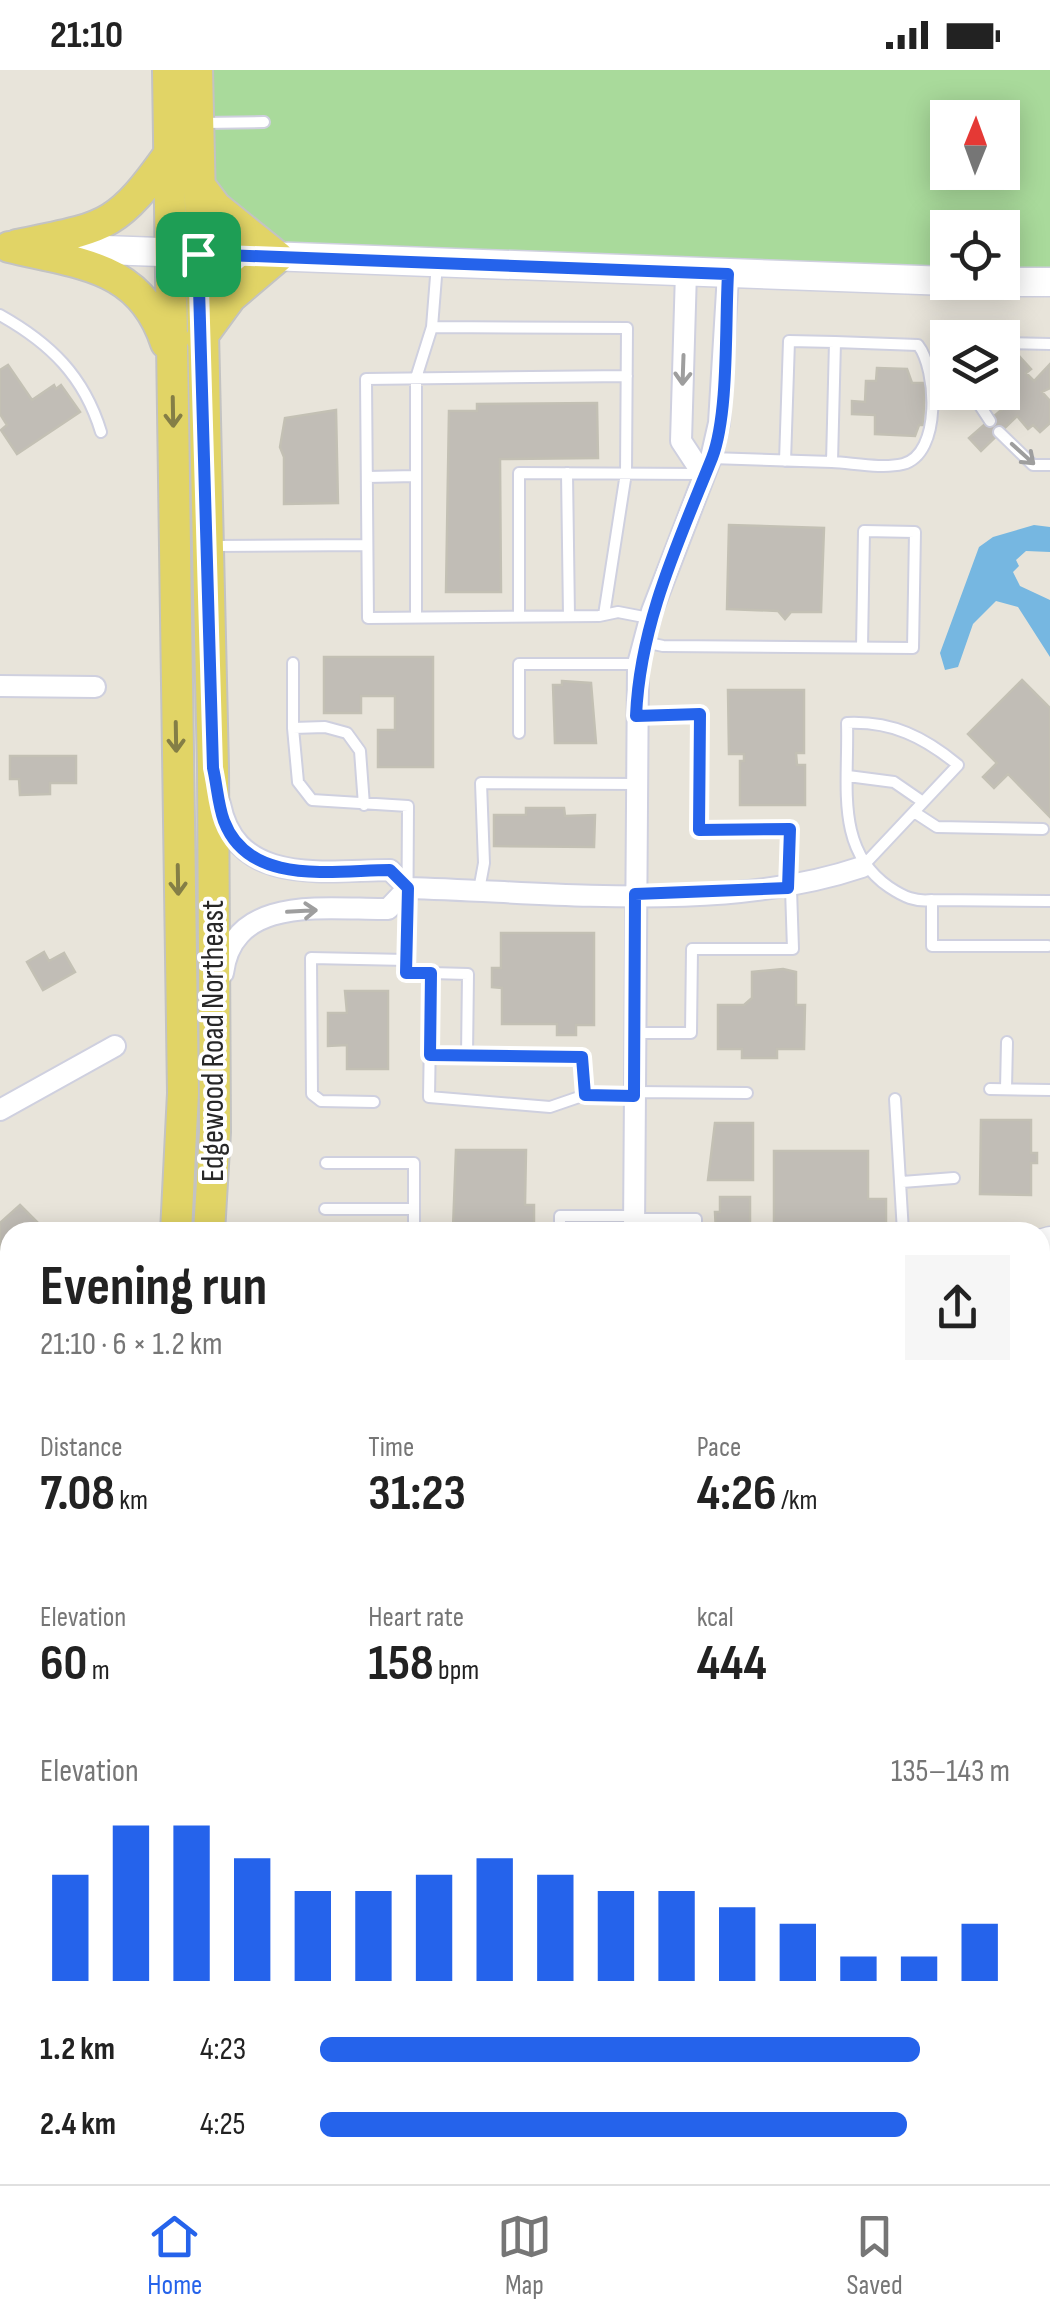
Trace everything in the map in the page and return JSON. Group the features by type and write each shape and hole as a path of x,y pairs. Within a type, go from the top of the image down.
{"main road":[{"name":"Edgewood Road Northeast","path":"168,70 170,154 201,338 216,1026 209,1222"},
{"name":"Edgewood Road Northeast","path":"177,1222 183,1093 172,360 198,182 196,70"},
{"path":"5,246 88,230 117,216 135,202 170,154"},
{"path":"198,182 216,207 278,256"},
{"path":"5,246 930,280"},
{"path":"5,246 108,271 136,290 160,322 172,360"},
{"path":"201,338 232,297 278,256"},
{"path":"1020,282 1050,282"}],"street":[{"path":"686,272 680,441 707,466"},
{"path":"634,1222 638,664 650,618 707,466 719,423 728,274"},
{"path":"0,686 96,687"},
{"path":"213,768 224,822 240,848 262,864 289,870 390,870 408,888 635,894 788,888 862,867"},
{"path":"216,1026 225,958 240,930 265,915 294,910 388,909 408,888"},
{"path":"0,1110 115,1046"}],"lane":[{"path":"197,124 264,122"},
{"path":"416,617 416,378 432,327 438,263"},
{"path":"0,315 58,356 87,394 100,432"},
{"path":"432,327 627,328 626,473 604,615"},
{"path":"519,616 519,473 626,473 785,461 902,464 925,447 930,433 931,368 918,345 789,341 785,461"},
{"path":"832,462 835,342"},
{"path":"1020,344 1050,344"},
{"path":"626,376 366,379 368,618 618,612 650,618"},
{"path":"983,410 990,421"},
{"path":"1000,432 1033,465 1050,466"},
{"path":"567,473 568,616"},
{"path":"367,476 416,476"},
{"path":"644,642 663,646 913,648 916,532 864,531 862,647"},
{"path":"207,546 367,545"},
{"path":"293,663 298,782 312,800 408,806 406,973 468,974 467,1056"},
{"path":"519,733 519,664 638,664"},
{"path":"634,1033 691,1033 692,949 794,949 794,905 788,888 790,829 699,830 700,714 636,716"},
{"path":"862,867 958,766 924,740 898,728 847,723 850,834 862,867 906,897 1049,901"},
{"path":"294,728 325,727 348,734 360,751 364,805"},
{"path":"848,776 894,782 923,802"},
{"path":"479,890 484,863 481,783 636,784"},
{"path":"914,812 936,828 1043,829"},
{"path":"932,900 932,946 1048,946"},
{"path":"374,1102 322,1101 312,1094 311,958 407,960"},
{"path":"431,973 430,1097 550,1106 585,1095 747,1093"},
{"path":"1006,1042 1006,1089"},
{"path":"430,1055 582,1057 585,1095"},
{"path":"990,1089 1050,1090"},
{"path":"896,1099 903,1222"},
{"path":"326,1163 414,1163 414,1222"},
{"path":"902,1182 954,1178"},
{"path":"325,1209 414,1209"},
{"path":"560,1222 560,1216 696,1222"}],"green space":[{"path":"197,70 1050,70 1050,282 1020,282 1020,210 930,210 930,280 198,254"}],"water":[{"path":"1034,525 1050,527 1050,552 1026,551 1016,560 1019,566 1013,572 1020,586 1050,600 1050,657 1018,607 996,601 973,624 958,667 945,670 940,653 979,547 993,537"}],"building":[{"path":"1020,357 1031,369 1026,373 1034,381 1050,364 1050,388 1042,392 1050,401 1050,423 1040,432 1033,425 1028,429 1017,416 981,451 969,438 1001,410 1020,410"},
{"path":"8,365 32,400 54,385 56,389 61,385 80,412 17,454 1,430 7,425 0,414 0,370"},
{"path":"877,368 907,369 912,383 925,383 923,425 919,425 915,436 875,434 875,415 852,414 852,401 865,402 866,381 876,381"},
{"path":"597,403 598,458 500,459 501,592 446,592 449,411 477,411 477,404"},
{"path":"336,410 338,503 284,504 284,457 280,447 285,418"},
{"path":"729,525 824,528 821,612 791,612 785,619 778,611 727,609"},
{"path":"324,657 433,657 433,767 378,767 378,730 395,730 395,696 361,696 361,713 324,713"},
{"path":"1022,680 1050,708 1050,817 1008,774 994,788 983,777 997,763 968,734"},
{"path":"562,681 591,683 596,743 555,743 553,685 562,685"},
{"path":"728,690 804,690 804,753 796,753 797,765 805,765 805,805 740,805 740,761 744,761 744,754 729,754"},
{"path":"10,756 76,756 76,783 50,783 50,794 20,795 19,779 10,779"},
{"path":"526,808 564,808 565,816 595,815 594,847 494,846 494,815 526,815"},
{"path":"501,933 594,933 594,1025 576,1025 576,1035 557,1035 557,1024 502,1024 502,988 492,987 492,968 501,968"},
{"path":"44,952 49,961 64,953 75,972 43,990 27,962"},
{"path":"752,972 796,972 796,1005 805,1005 804,1049 777,1049 777,1058 742,1058 742,1049 718,1049 718,1005 744,1005 752,998"},
{"path":"345,991 388,991 388,1069 347,1069 347,1045 328,1046 328,1013 347,1013"},
{"path":"981,1120 1031,1120 1031,1153 1037,1153 1037,1163 1031,1163 1031,1195 980,1194"},
{"path":"715,1123 753,1123 753,1180 708,1180"},
{"path":"456,1150 526,1150 525,1205 534,1205 534,1222 453,1222"},
{"path":"774,1151 868,1151 868,1199 886,1199 886,1222 774,1222"},
{"path":"720,1197 750,1197 750,1222 716,1222 715,1212 720,1212"},
{"path":"20,1205 37,1222 1,1222"}],"route":[{"path":"198,254 728,274 719,423 712,458 702,474 652,611 638,664 636,716 700,714 699,830 790,829 788,888 635,894 634,1096 585,1095 582,1057 430,1055 431,973 406,973 408,888 390,870 289,870 262,864 240,848 224,822 213,768 198,254"}]}
